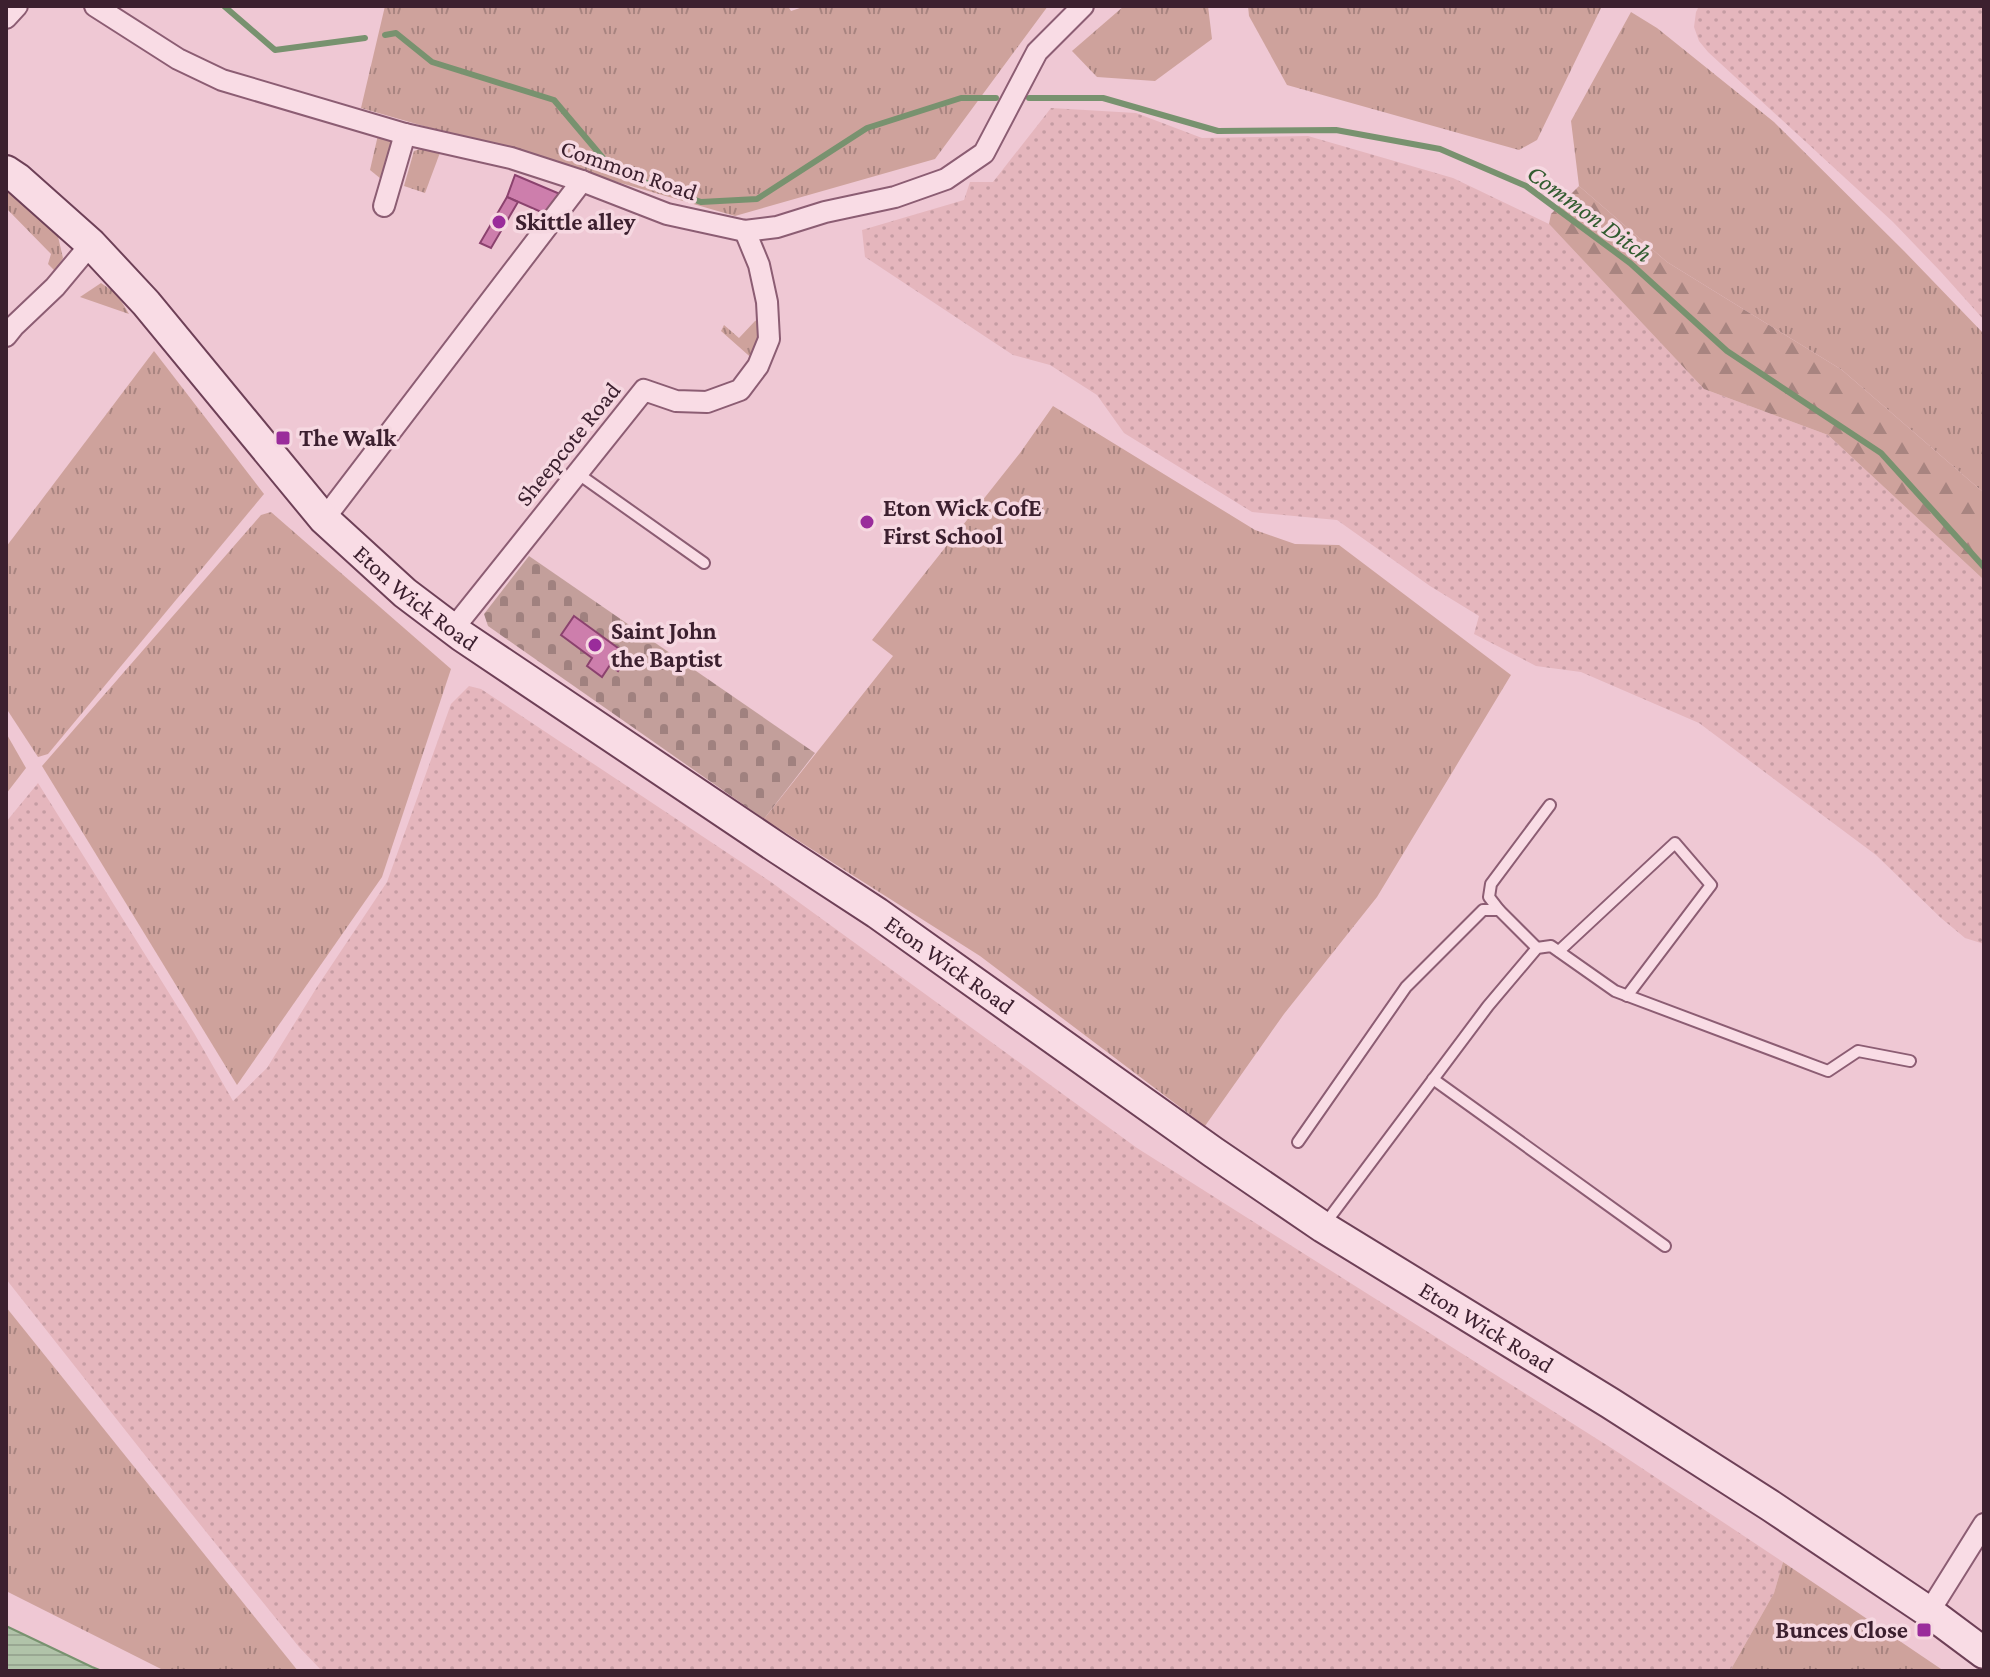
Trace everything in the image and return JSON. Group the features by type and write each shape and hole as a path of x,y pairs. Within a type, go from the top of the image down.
{"main road":[{"name":"Eton Wick Road","path":"6,171 91,244 146,303 324,519 405,593 453,629 877,913 1323,1227 1747,1490 1929,1612 1984,1653"}],"street":[{"path":"6,18 17,6"},
{"name":"Common Road","path":"95,6 178,59 222,80 405,134 511,158 667,214 745,231 777,227 825,212 895,197 946,179 984,153 1037,52 1083,6"},
{"path":"384,206 405,134"},
{"path":"324,519 582,181"},
{"name":"Sheepcote Road","path":"453,629 644,390 676,401 707,402 740,390 758,366 769,339 767,302 759,265 745,231"},
{"path":"9,327 55,287 91,244"},
{"path":"1929,1612 1984,1524"}],"lane":[{"path":"577,473 704,563"},
{"path":"1537,948 1489,897 1491,884 1550,805"},
{"path":"1559,951 1675,843 1711,885 1627,996"},
{"path":"1298,1142 1406,987 1483,910 1499,910"},
{"path":"1323,1227 1488,1006 1537,948 1551,946 1615,991 1828,1071 1858,1051 1910,1061"},
{"path":"1433,1079 1665,1246"}],"shaded area":[{"path":"1699,6 1984,6 1984,320 1893,222 1708,52 1699,41 1694,27"},
{"path":"1051,108 1136,113 1202,138 1308,136 1453,178 1549,224 1704,389 1828,435 1984,580 1984,944 1965,938 1876,855 1699,723 1581,672 1536,666 1474,634 1479,616 1430,586 1337,520 1252,512 1124,433 1097,395 1050,365 1013,355 865,257 862,230 964,200 970,182 993,182"},
{"path":"469,686 481,689 771,882 1137,1148 1616,1451 1783,1562 1774,1593 1730,1671 322,1671 299,1647 178,1497 6,1279 6,822 38,783 233,1101 267,1068 387,882 451,704"},
{"path":"6,1626 92,1667 102,1671 6,1671"}],"green space":[{"path":"385,6 788,6 791,11 806,6 1048,6 935,159 735,216 361,108"},
{"path":"1124,6 1208,6 1212,39 1155,81 1097,77 1072,51"},
{"path":"1248,6 1602,6 1537,140 1519,150 1287,85 1249,16"},
{"path":"1631,12 1657,28 1774,122 1984,334 1984,493 1842,370 1667,262 1579,186 1571,121"},
{"path":"378,135 393,138 401,149 386,183 370,170"},
{"path":"426,147 441,150 425,193 404,186 414,151"},
{"path":"6,186 56,228 63,258 55,271 48,264 51,254 6,208"},
{"path":"1579,186 1667,262 1842,370 1984,493 1984,580 1828,435 1704,389 1549,224 1551,214"},
{"path":"101,283 117,294 129,314 80,297"},
{"path":"763,317 756,362 721,331 724,325 739,338"},
{"path":"154,351 264,494 48,754 38,757 6,708 6,547"},
{"path":"1053,406 1255,530 1295,544 1339,545 1511,675 1377,897 1284,1014 1205,1126 980,956 764,819 893,656 872,640 1020,453"},
{"path":"271,512 451,669 382,877 237,1085 42,766 261,515"},
{"path":"529,556 815,753 764,819 488,626 484,614"},
{"path":"6,733 26,768 6,794"},
{"path":"6,1307 298,1671 165,1671 6,1591"},
{"path":"1783,1562 1944,1671 1730,1671 1774,1593"}],"building":[{"path":"515,175 560,194 548,215 507,197"},
{"name":"Skittle alley","path":"507,197 518,202 491,248 480,243"},
{"name":"Saint John the Baptist","path":"574,616 629,656 618,671 610,665 602,677 587,666 592,658 561,635"}],"waterway":[{"name":"Common Ditch","path":"224,6 275,50 365,38"},
{"name":"Common Ditch","path":"385,35 396,33 432,62 554,100 614,171 701,202 757,199 867,128 961,98 996,98"},
{"name":"Common Ditch","path":"1029,98 1103,98 1218,131 1336,130 1440,149 1526,186 1630,263 1727,351 1881,453 1984,567"}],"place":[{"name":"Skittle alley","path":"499,222"},
{"name":"The Walk","path":"283,438"},
{"name":"Eton Wick CofE First School","path":"867,522"},
{"name":"Saint John the Baptist","path":"595,645"},
{"name":"Bunces Close","path":"1924,1630"}]}
